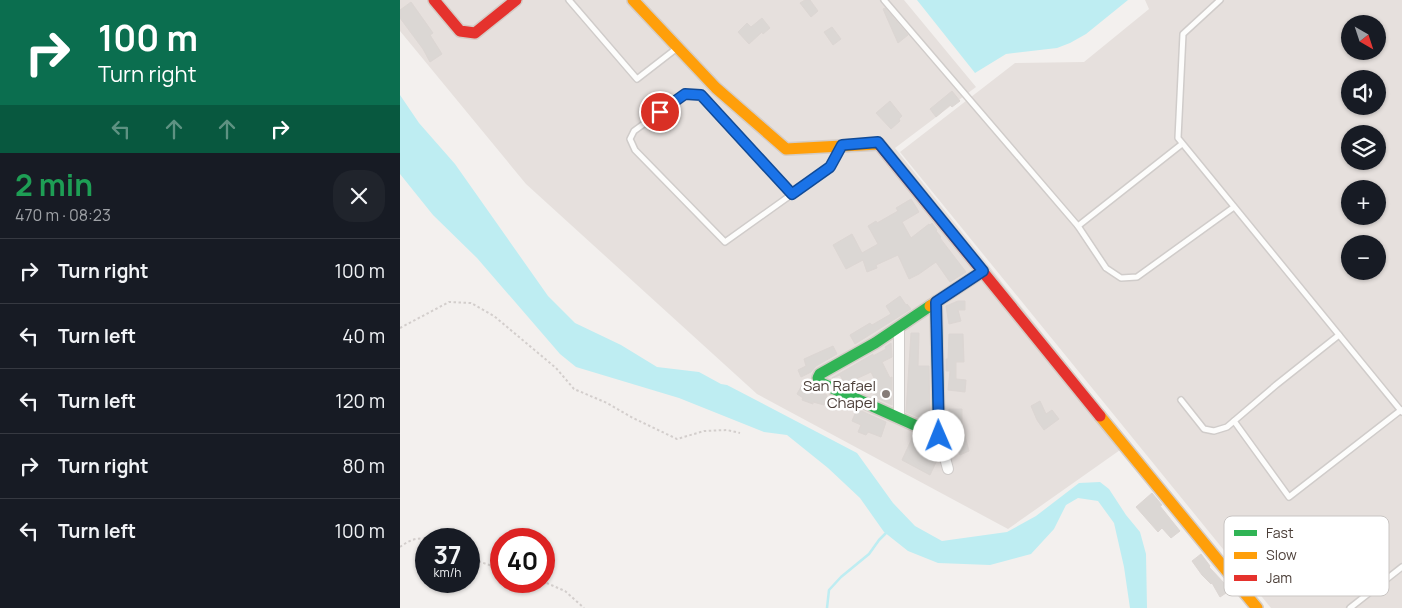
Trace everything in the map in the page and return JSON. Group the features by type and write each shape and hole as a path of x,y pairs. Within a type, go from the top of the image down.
{"street":[{"path":"434,0 460,30 475,33 516,0"},
{"path":"633,0 716,88 786,149 878,142 1224,567"},
{"path":"939,436 820,383 818,378 820,374 875,343 983,271"},
{"path":"936,302 939,436 948,469"},
{"path":"899,326 899,418"},
{"path":"1247,596 1257,608"}],"lane":[{"path":"569,0 637,79 678,47"},
{"path":"884,0 1078,226 1106,268 1121,278 1138,277 1234,207"},
{"path":"1220,0 1183,34 1178,138 1401,411 1289,497 1234,421"},
{"path":"792,194 701,95 685,94 634,131 630,139 635,150 725,242 830,167 842,145"},
{"path":"1078,226 1182,144"},
{"path":"1181,400 1204,429 1214,431 1227,427 1339,335"},
{"path":"1389,577 1402,567"},
{"path":"1350,608 1365,596"}],"path":[{"path":"400,328 449,302 471,302 494,316 556,368 574,389 677,439 704,432 727,430 740,433"},
{"path":"400,547 415,539"},
{"path":"555,587 565,591 584,608"}],"shaded area":[{"path":"400,0 904,0 976,87 895,148 1130,443 1008,529 757,394 526,184 400,31"},
{"path":"1145,0 1402,0 1402,608 1271,608 1261,596 1389,596 1389,516 1224,516 1224,550 900,152 1015,63 1084,62 1149,9"}],"water":[{"path":"917,0 1128,0 1086,34 1070,43 1057,48 1006,54 975,73"},
{"path":"400,95 419,123 455,164 548,296 575,323 621,345 657,367 699,372 857,453 893,503 915,526 942,541 1007,532 1036,516 1079,483 1100,482 1109,489 1140,532 1146,554 1147,608 1130,608 1124,567 1114,523 1098,501 1078,498 1066,505 1054,529 1031,554 990,565 938,563 908,551 884,532 860,498 828,468 787,435 764,432 679,398 576,367 560,354 477,258 433,215 400,174"}],"building":[{"path":"810,0 818,11 811,17 800,3"},
{"path":"411,2 433,33 430,35 442,54 430,62 423,49 400,18 400,10"},
{"path":"885,8 908,35 898,43 883,9"},
{"path":"762,18 770,28 763,34 762,32 749,44 738,32 747,23 751,27"},
{"path":"832,27 841,39 833,45 824,32"},
{"path":"952,91 960,101 952,107 950,105 936,117 930,109"},
{"path":"890,101 902,116 899,119 900,121 891,129 876,113"},
{"path":"911,199 919,212 902,222 911,238 932,223 940,238 966,272 950,282 936,262 909,279 898,255 876,265 877,268 867,272 863,260 846,269 833,245 852,234 862,253 878,244 868,226 898,211 896,208"},
{"path":"900,296 911,309 855,344 850,335 870,323 872,325 891,314 886,306"},
{"path":"958,301 965,301 965,310 958,310 961,321 949,324 946,306"},
{"path":"911,333 919,333 918,366 929,366 930,422 906,412"},
{"path":"949,334 963,334 964,362 956,362 956,379 966,380 965,392 948,390 950,371 946,371 946,359 948,359"},
{"path":"891,343 892,357 882,362 890,378 892,377 892,405 873,396 878,386 871,372 845,384 840,375 832,378 873,354 873,356 886,349 885,347"},
{"path":"833,346 837,354 801,377 798,370 806,366 804,359"},
{"path":"802,385 827,395 824,405 802,400 803,398 797,394"},
{"path":"1040,401 1046,414 1052,410 1059,419 1044,430 1031,406"},
{"path":"857,409 886,422 881,437 868,432 866,435 858,432 861,425 852,421"},
{"path":"949,409 962,409 962,425 969,451 960,455 955,447 951,433 948,435"},
{"path":"914,434 924,442 921,449 938,458 930,475 902,460"},
{"path":"1152,493 1180,531 1171,538 1162,528 1158,532 1136,507"},
{"path":"1201,554 1209,567 1224,583 1224,594 1220,597 1212,583 1202,575 1192,561"}],"waterway":[{"path":"827,608 829,590 841,577 869,554 887,532"}],"traffic: fast":[{"path":"930,306 875,343 820,374 818,378 821,383 939,436 936,302"}],"traffic: slow":[{"path":"633,0 716,88 786,149 879,144"},
{"path":"930,306 983,271"},
{"path":"1100,416 1224,568"},
{"path":"1247,596 1257,608"}],"traffic: jam":[{"path":"434,0 460,31 475,33 516,0"},
{"path":"879,144 1100,416"}],"place":[{"name":"San Rafael Chapel","path":"886,394"}],"route":[{"path":"660,112 685,94 701,95 792,194 830,167 842,145 878,142 983,271 936,302 939,436"}]}
